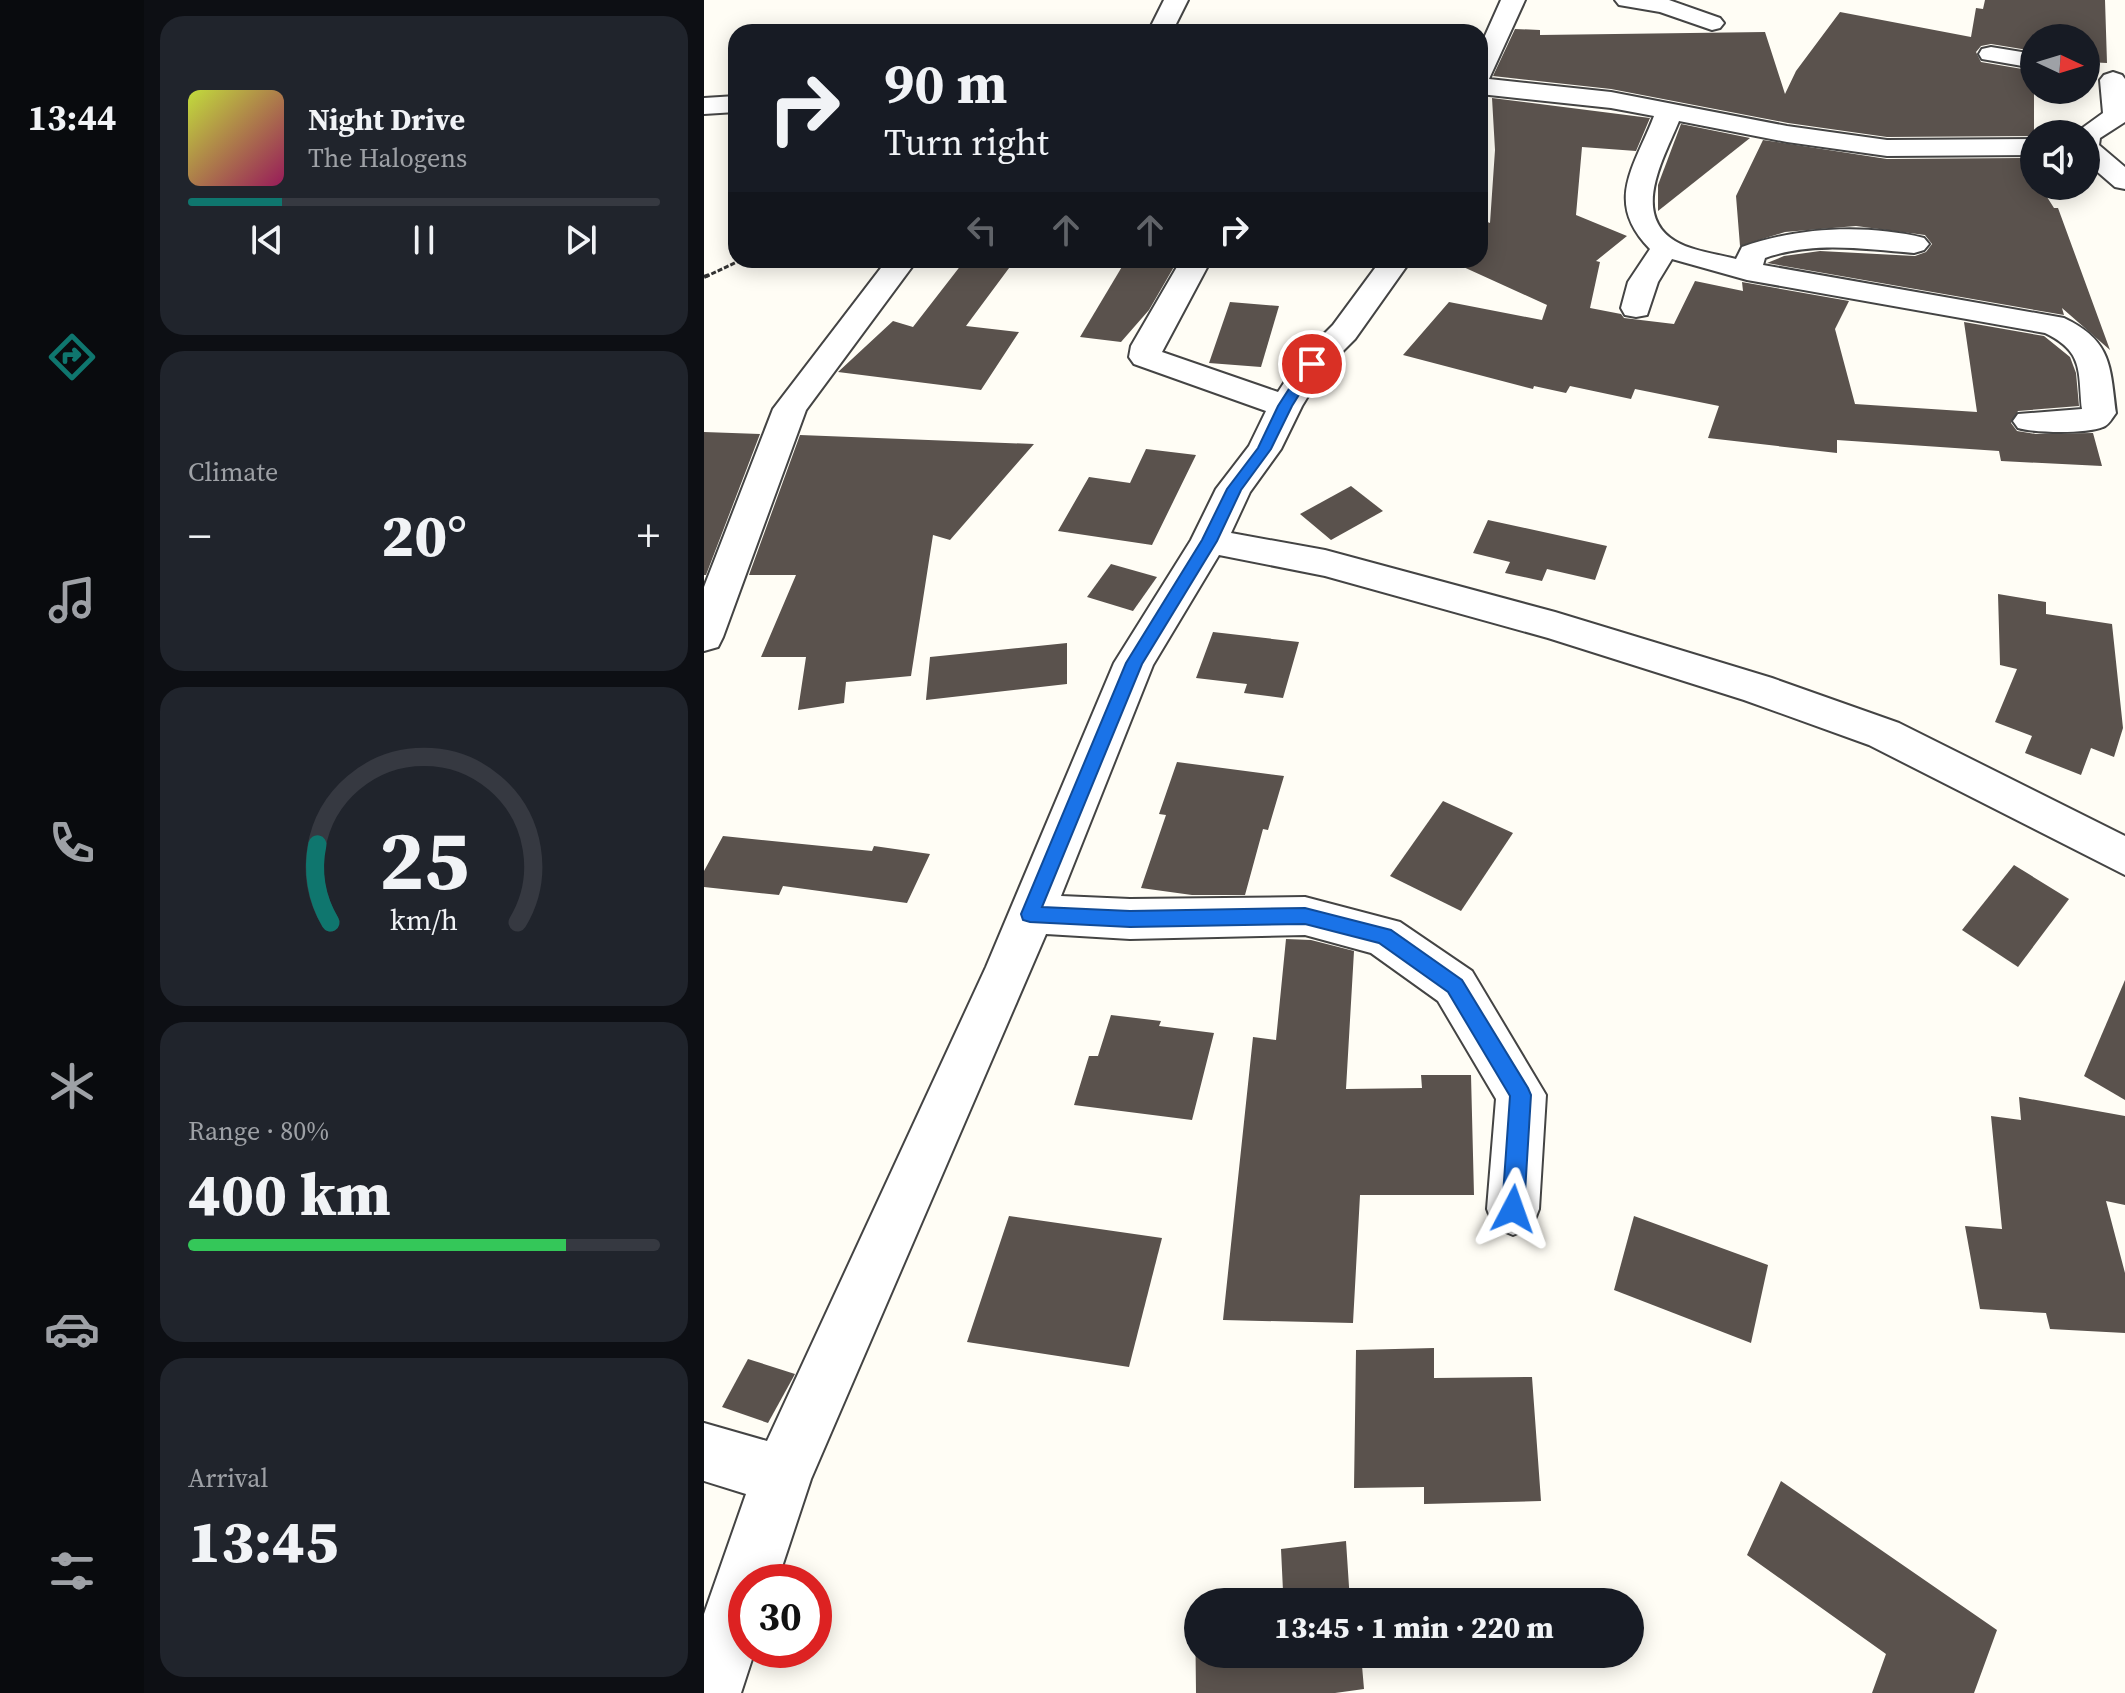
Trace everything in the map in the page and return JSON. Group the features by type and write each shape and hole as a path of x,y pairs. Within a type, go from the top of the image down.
{"street":[{"path":"1164,24 1176,0"},
{"path":"1488,57 1513,0"},
{"path":"1627,0 1665,6 1712,23"},
{"path":"1991,54 2020,59"},
{"path":"2100,126 2116,116 2110,76"},
{"path":"1488,87 1611,100 1787,134 1895,149 2020,147"},
{"path":"704,106 728,104"},
{"path":"1669,112 1638,192 1639,212 1647,230 1665,248 1747,271 2053,325 2082,338 2090,349 2099,413 2094,419 2030,421"},
{"path":"2100,159 2125,181"},
{"path":"1747,271 1752,253 1779,241 1807,238 1914,244"},
{"path":"1636,308 1643,282 1665,248"},
{"path":"704,637 790,409 896,268"},
{"path":"1191,268 1147,346 1145,357 1285,406"},
{"path":"752,1564 782,1475 1030,914 1134,663 1209,541 1234,489 1264,449 1285,406 1312,364 1344,332 1390,268"},
{"path":"1209,541 1325,563 1555,626 1758,689 1884,734 2125,857"},
{"path":"1030,914 1130,919 1305,916 1384,936 1455,986 1521,1095 1513,1209"},
{"path":"704,1452 782,1475"},
{"path":"709,1693 728,1636"}],"path":[{"path":"704,277 728,266"}],"building":[{"path":"1985,0 2105,0 2107,63 2100,63 2100,24 2020,24 2020,49 1991,44 1981,46 1976,52 1981,62 2020,69 2020,104 2034,104 2034,120 2020,120 2020,136 1887,137 1788,123 1611,89 1493,76 1515,29 1540,30 1540,35 1765,32 1785,94 1796,71 1840,12 1971,37 1976,8 1983,9"},
{"path":"1492,98 1650,118 1636,151 1582,147 1576,215 1627,236 1596,261 1600,262 1590,308 1621,314 1624,318 1674,324 1695,281 1743,291 1742,282 1849,301 1835,329 1855,404 1977,412 1964,322 2044,336 2070,357 2076,373 2079,406 2018,411 2011,423 2017,431 2036,434 2093,433 2102,466 2001,461 1999,451 1837,440 1837,453 1708,438 1719,406 1635,389 1631,399 1570,386 1566,393 1534,386 1533,389 1403,355 1449,302 1542,320 1547,305 1466,268 1488,268 1488,222 1495,150"},
{"path":"1681,124 1750,138 1658,211 1658,185"},
{"path":"1763,140 1887,159 2020,158 2020,200 2049,200 2054,208 2058,208 2110,350 2062,308 2064,315 1767,263 1784,256 1820,251 1915,256 1926,252 1932,244 1925,235 1856,226 1785,232 1740,246 1736,196"},
{"path":"959,268 1009,268 966,326 1019,332 981,390 838,372 893,321 913,327"},
{"path":"1121,268 1173,268 1149,310 1121,342 1080,337"},
{"path":"1230,302 1279,306 1261,367 1209,363"},
{"path":"704,432 760,434 706,575 704,575"},
{"path":"800,435 1034,444 950,540 933,535 911,676 846,682 844,703 798,710 806,657 761,657 796,575 749,575"},
{"path":"1146,449 1196,455 1152,545 1058,531 1089,477 1130,483"},
{"path":"1351,486 1383,511 1331,540 1300,514"},
{"path":"1488,520 1607,546 1595,580 1547,569 1542,581 1505,573 1510,562 1473,553"},
{"path":"1111,564 1157,577 1133,611 1087,597"},
{"path":"1998,594 2046,602 2046,614 2112,624 2123,728 2114,757 2091,748 2081,775 2025,753 2032,736 1995,722 2017,669 2000,665"},
{"path":"1213,632 1299,642 1283,698 1244,693 1247,684 1196,678"},
{"path":"1067,643 1067,684 926,700 930,657"},
{"path":"1177,762 1284,776 1268,830 1263,829 1245,895 1192,895 1141,888 1166,815 1159,814"},
{"path":"1443,801 1513,833 1461,911 1390,876"},
{"path":"723,836 872,851 874,846 930,854 907,903 783,886 779,895 704,887 704,871"},
{"path":"2014,865 2069,899 2018,967 1962,930"},
{"path":"1286,939 1311,940 1354,951 1346,1089 1422,1088 1421,1075 1471,1075 1474,1195 1360,1195 1353,1323 1223,1320 1253,1037 1276,1040"},
{"path":"2125,980 2125,1100 2084,1076"},
{"path":"1111,1015 1161,1021 1159,1026 1214,1033 1192,1120 1074,1105 1089,1056 1098,1056"},
{"path":"2019,1097 2125,1116 2125,1205 2106,1201 2125,1273 2125,1333 2050,1329 2046,1313 1980,1309 1965,1226 2002,1229 1991,1116 2021,1120"},
{"path":"1009,1216 1162,1238 1129,1367 967,1342"},
{"path":"1634,1216 1768,1265 1751,1343 1614,1290"},
{"path":"1434,1348 1434,1378 1532,1377 1541,1501 1424,1504 1424,1487 1354,1488 1356,1350"},
{"path":"748,1359 795,1374 768,1423 722,1407"},
{"path":"1781,1481 1997,1630 1974,1693 1872,1693 1886,1654 1747,1555"},
{"path":"1346,1541 1349,1588 1283,1588 1281,1549"},
{"path":"1196,1668 1362,1668 1364,1689 1335,1693 1196,1693"}],"route":[{"path":"1312,364 1285,406 1264,449 1234,489 1209,541 1134,663 1030,914 1130,919 1305,916 1384,936 1455,986 1521,1095 1513,1209"}]}
